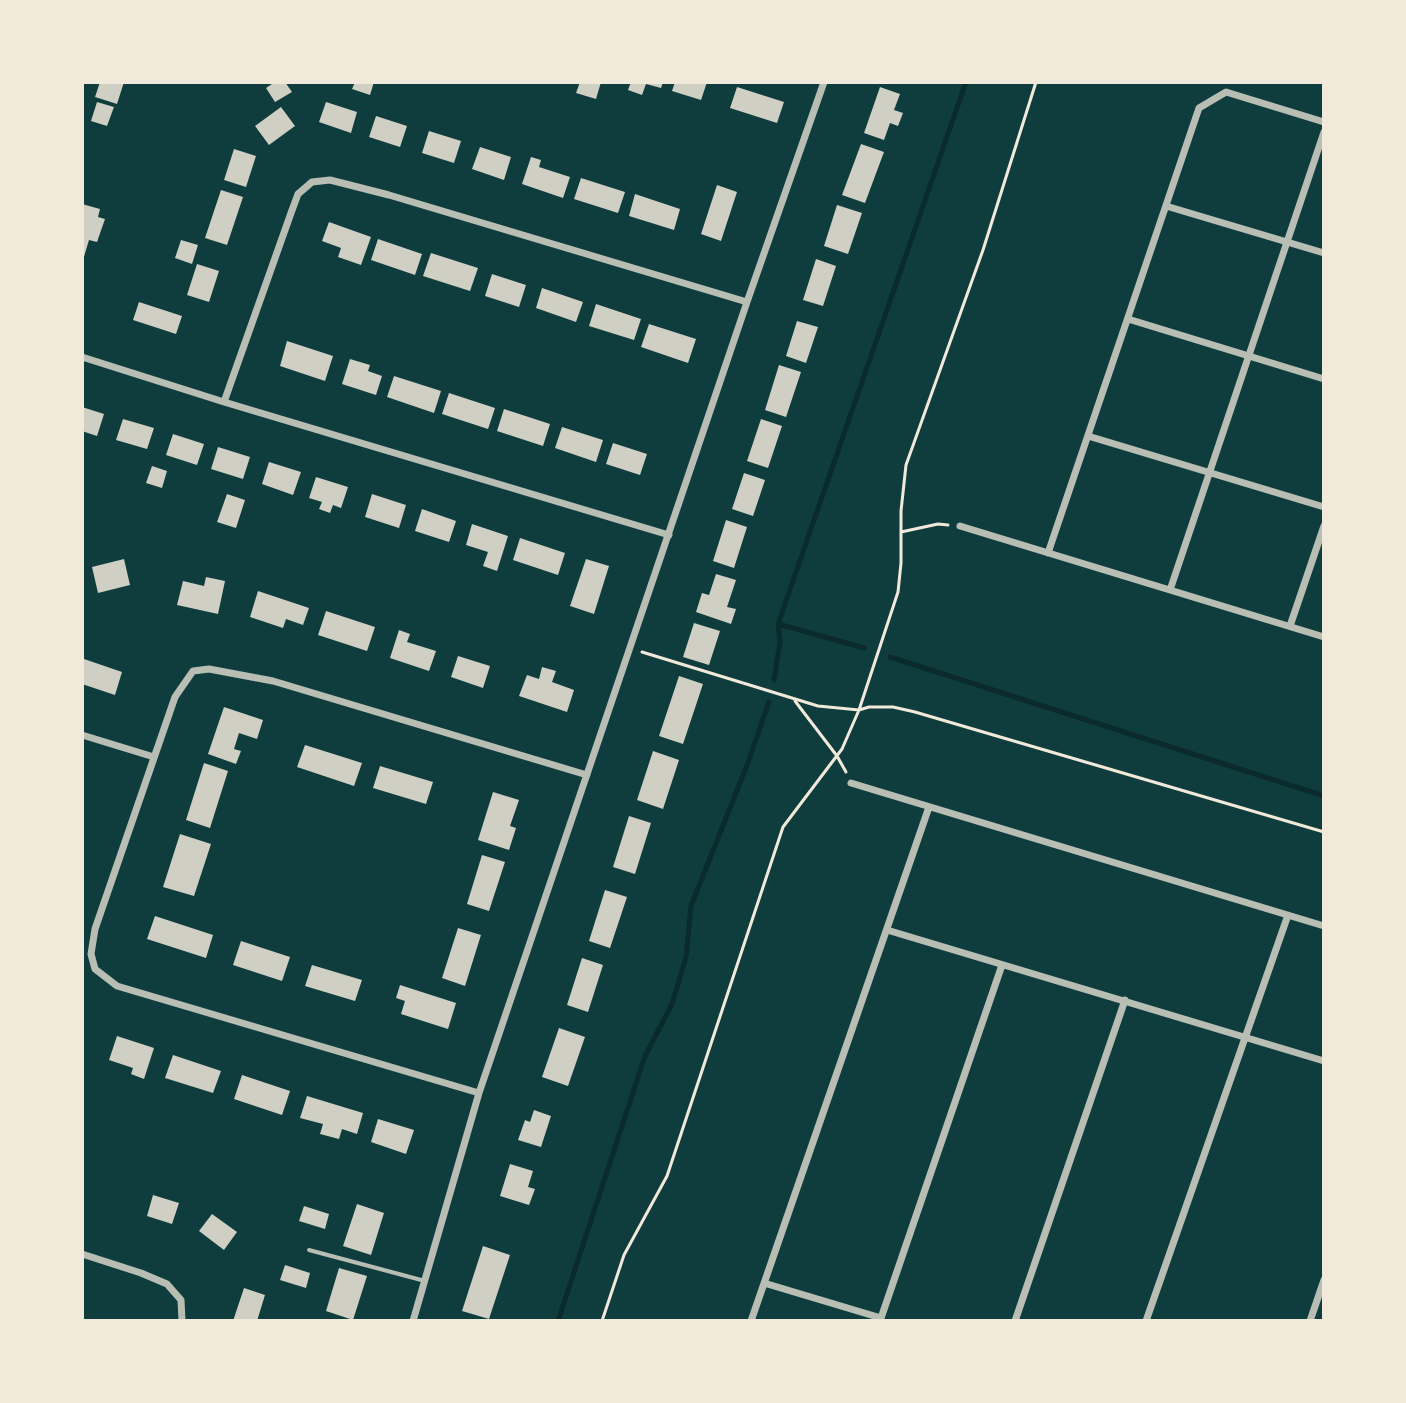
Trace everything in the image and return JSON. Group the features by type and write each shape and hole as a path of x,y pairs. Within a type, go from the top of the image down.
{"street":[{"path":"413,1321 479,1093 824,82"},
{"path":"1048,553 1199,108 1226,92 1324,122"},
{"path":"1170,590 1324,132"},
{"path":"224,402 298,194 312,182 330,180 389,195 747,302"},
{"path":"1166,206 1324,253"},
{"path":"1128,319 1324,379"},
{"path":"82,357 669,535"},
{"path":"1088,436 1324,507"},
{"path":"960,526 1324,637"},
{"path":"1290,626 1324,526"},
{"path":"479,1093 117,986 95,969 91,954 95,929 175,697 193,671 209,669 288,686 587,775"},
{"path":"82,735 154,757"},
{"path":"851,783 1324,926"},
{"path":"751,1321 929,807"},
{"path":"1146,1321 1288,915"},
{"path":"887,930 1324,1061"},
{"path":"764,1283 881,1319 1002,965"},
{"path":"1015,1321 1125,1000"},
{"path":"82,1254 167,1284 181,1300 182,1321"},
{"path":"1310,1321 1324,1280"}],"lane":[{"path":"309,1250 425,1281"}],"path":[{"path":"602,1321 624,1255 667,1176 783,827 837,756 859,710 898,592 906,465 983,250 1036,82"},
{"path":"901,532 938,524 960,526"},
{"path":"630,648 818,706 859,710 893,707 915,712 1324,832"},
{"path":"793,698 837,756 851,783"}],"building":[{"path":"100,82 124,82 117,104 95,97"},
{"path":"275,82 285,82 292,92 275,102 266,88"},
{"path":"355,82 374,82 370,95 352,89"},
{"path":"580,82 601,82 596,99 576,93"},
{"path":"631,82 663,82 661,88 646,84 642,95 628,90"},
{"path":"675,82 707,82 701,100 672,91"},
{"path":"737,87 784,102 777,123 730,108"},
{"path":"880,87 900,94 894,110 903,113 898,126 890,123 884,140 864,133"},
{"path":"97,102 114,107 107,126 91,121"},
{"path":"326,102 357,112 351,133 319,122"},
{"path":"281,107 295,126 269,145 255,126"},
{"path":"376,116 407,126 400,147 369,137"},
{"path":"429,131 461,141 454,163 422,153"},
{"path":"861,144 884,152 865,203 842,195"},
{"path":"480,147 511,157 504,180 472,169"},
{"path":"234,149 256,156 246,187 224,180"},
{"path":"531,157 541,160 539,167 570,177 563,198 522,184"},
{"path":"581,178 625,192 618,213 574,199"},
{"path":"717,185 737,192 721,241 701,234"},
{"path":"221,190 243,197 227,245 205,238"},
{"path":"635,194 680,209 674,230 629,216"},
{"path":"82,204 100,209 98,217 105,219 97,242 89,240 83,260"},
{"path":"837,205 862,213 848,254 824,246"},
{"path":"329,222 371,237 361,265 338,257 341,248 322,241"},
{"path":"378,239 422,254 415,275 371,260"},
{"path":"181,240 198,245 192,264 175,258"},
{"path":"431,253 478,268 470,291 423,276"},
{"path":"816,259 836,266 823,306 803,300"},
{"path":"197,264 219,271 209,302 187,295"},
{"path":"492,274 526,285 519,307 485,296"},
{"path":"542,288 583,302 576,322 536,308"},
{"path":"139,302 182,316 176,334 133,320"},
{"path":"596,304 641,319 634,340 589,326"},
{"path":"797,321 818,327 806,363 786,356"},
{"path":"649,324 696,339 688,363 641,347"},
{"path":"287,341 333,356 325,381 280,366"},
{"path":"350,359 370,365 368,371 382,376 376,395 342,384"},
{"path":"779,365 801,372 786,417 765,410"},
{"path":"394,376 441,391 434,413 387,397"},
{"path":"449,393 495,408 488,429 442,414"},
{"path":"82,407 104,414 97,436 82,431"},
{"path":"504,409 550,424 543,446 497,431"},
{"path":"123,419 154,428 147,449 116,440"},
{"path":"761,419 782,426 768,468 747,461"},
{"path":"562,427 603,440 596,462 555,448"},
{"path":"173,434 204,444 197,465 166,455"},
{"path":"613,443 647,454 640,475 606,464"},
{"path":"218,447 250,457 243,479 211,469"},
{"path":"269,462 301,472 293,495 262,484"},
{"path":"152,466 167,471 162,488 146,483"},
{"path":"744,473 765,480 753,516 732,509"},
{"path":"316,477 348,487 341,508 333,505 330,513 319,509 322,502 309,498"},
{"path":"227,494 245,500 236,528 217,522"},
{"path":"372,494 406,505 399,528 365,517"},
{"path":"422,509 456,521 449,542 415,531"},
{"path":"726,520 747,527 734,568 713,561"},
{"path":"472,524 508,536 497,571 483,566 488,552 466,545"},
{"path":"520,538 565,553 558,575 513,560"},
{"path":"124,559 130,585 98,593 92,567"},
{"path":"586,559 609,566 594,614 570,606"},
{"path":"716,574 736,580 727,607 736,609 731,624 696,612 702,593 709,595"},
{"path":"206,577 225,581 218,614 177,605 183,581 204,586"},
{"path":"258,591 309,608 303,625 286,619 283,628 250,617"},
{"path":"326,611 375,627 367,651 318,635"},
{"path":"694,623 720,631 709,665 683,657"},
{"path":"399,630 410,634 407,642 436,651 429,671 390,658"},
{"path":"458,656 490,666 483,688 451,677"},
{"path":"84,659 122,672 115,695 82,684"},
{"path":"542,667 556,671 552,682 574,690 567,712 519,696 527,675 539,679"},
{"path":"679,676 703,684 683,744 659,736"},
{"path":"224,707 263,720 257,739 239,733 234,749 241,751 236,764 208,754"},
{"path":"305,745 362,763 354,786 297,767"},
{"path":"653,751 679,760 663,809 637,800"},
{"path":"204,763 228,771 210,828 186,820"},
{"path":"380,766 433,782 426,804 373,788"},
{"path":"493,792 519,800 510,826 516,828 509,850 478,840"},
{"path":"629,816 651,823 635,874 613,867"},
{"path":"180,834 211,844 194,896 163,887"},
{"path":"482,855 505,862 489,911 467,904"},
{"path":"605,890 627,897 610,948 589,941"},
{"path":"155,916 213,935 206,958 147,939"},
{"path":"458,928 481,935 465,986 442,978"},
{"path":"241,941 290,957 282,981 233,965"},
{"path":"582,958 603,965 588,1012 567,1005"},
{"path":"312,965 362,980 355,1001 305,986"},
{"path":"400,985 456,1003 448,1029 401,1014 405,1001 396,998"},
{"path":"559,1028 585,1037 568,1086 542,1077"},
{"path":"117,1036 154,1048 144,1079 131,1074 133,1068 109,1060"},
{"path":"173,1055 221,1071 213,1093 165,1078"},
{"path":"242,1075 290,1091 282,1115 234,1099"},
{"path":"307,1096 363,1113 357,1134 342,1129 339,1139 320,1134 323,1124 300,1118"},
{"path":"534,1110 551,1116 541,1147 518,1140 525,1120 530,1122"},
{"path":"378,1119 414,1130 406,1154 371,1142"},
{"path":"510,1164 533,1171 528,1187 535,1189 529,1205 500,1196"},
{"path":"153,1195 179,1203 172,1224 147,1216"},
{"path":"357,1204 384,1213 371,1255 343,1246"},
{"path":"304,1206 329,1214 325,1229 299,1221"},
{"path":"212,1214 237,1232 224,1250 199,1231"},
{"path":"483,1246 510,1255 489,1319 462,1311"},
{"path":"285,1265 310,1273 306,1288 280,1280"},
{"path":"339,1268 367,1276 353,1320 326,1311"},
{"path":"244,1288 265,1295 257,1321 233,1321"}],"waterway":[{"path":"774,680 780,642 778,624 966,82"},
{"path":"778,624 864,648"},
{"path":"890,657 1324,796"},
{"path":"558,1321 645,1056 672,1004 686,957 691,906 769,702"}]}
